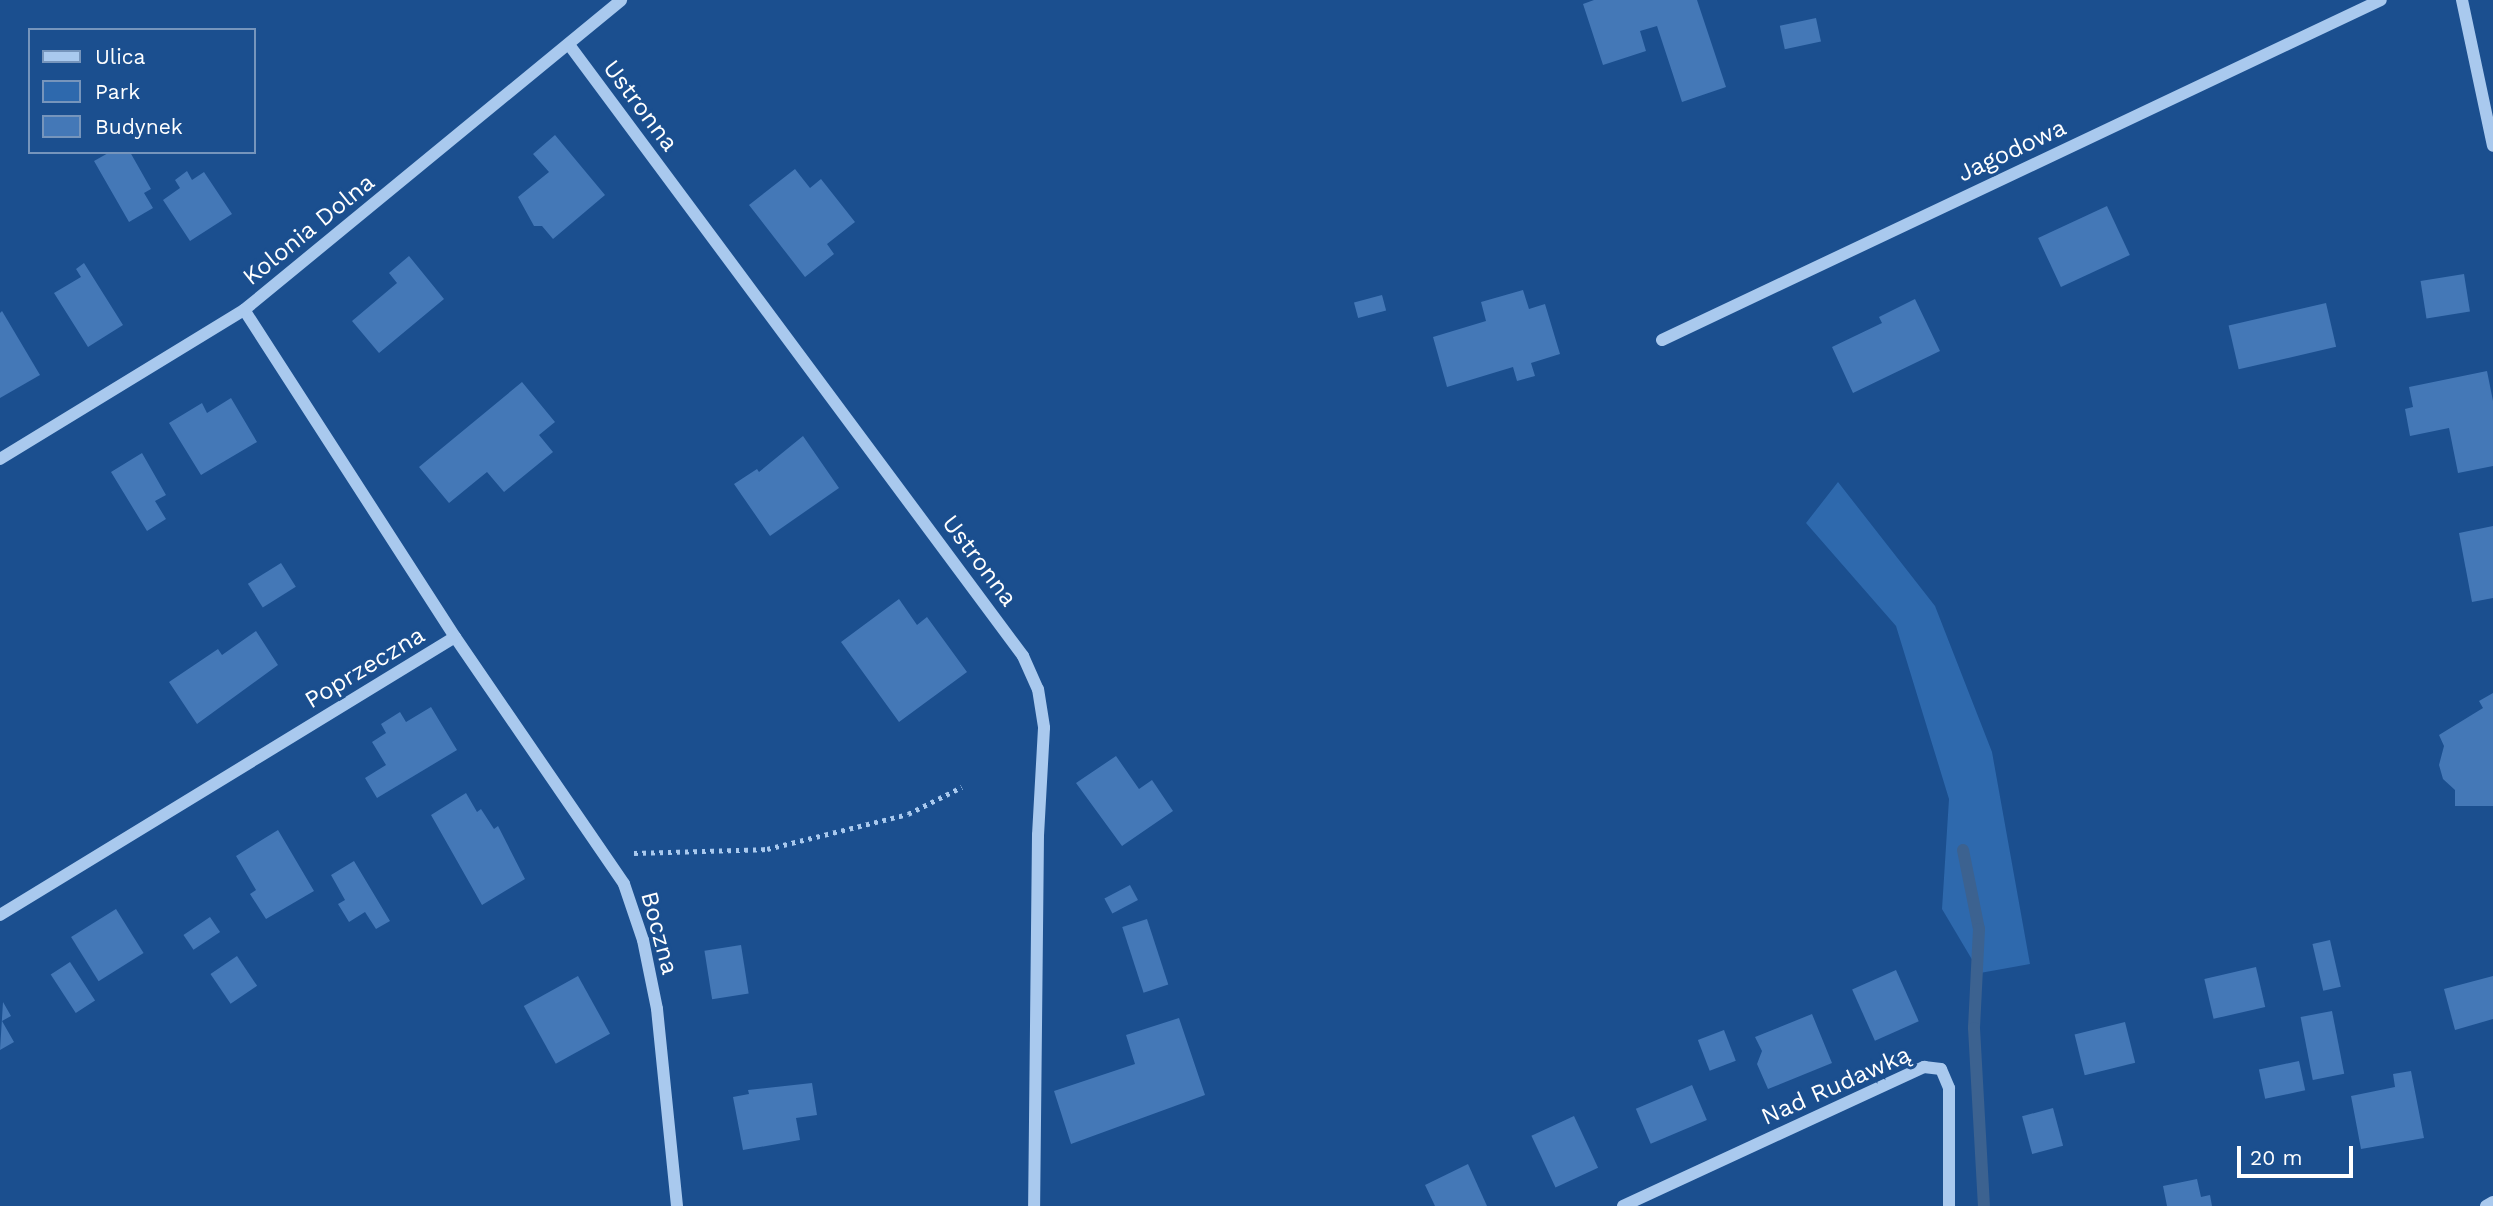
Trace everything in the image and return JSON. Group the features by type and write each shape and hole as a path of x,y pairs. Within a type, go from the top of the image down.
{"street":[{"name":"Kolonia Dolna","path":"0,459 244,310 570,46 621,0"},
{"name":"Jagodowa","path":"1662,340 2381,0"},
{"path":"2462,0 2493,146"},
{"name":"Ustronna","path":"570,46 1023,656 1038,689 1044,728 1038,835 1034,1206"},
{"name":"Poprzeczna","path":"0,915 454,638 244,310"},
{"name":"Boczna","path":"454,638 624,884 643,940 657,1009 677,1206"},
{"name":"Nad Rudawką","path":"1623,1206 1924,1068 1941,1069 1949,1088 1949,1206"},
{"path":"2486,1206 2493,1202"}],"path":[{"path":"602,852 767,849 908,814 962,787"}],"green space":[{"path":"1838,482 1935,606 1992,752 2030,964 1980,973 1942,909 1949,799 1896,626 1806,523"}],"building":[{"path":"1594,0 1697,0 1726,87 1682,102 1657,26 1640,31 1646,51 1603,65 1583,4"},
{"path":"1816,18 1821,41 1785,49 1780,26"},
{"path":"555,135 605,195 553,239 542,226 534,226 518,197 549,172 533,154"},
{"path":"106,154 131,154 151,189 144,193 153,208 129,222 94,161"},
{"path":"795,169 810,188 821,179 855,222 827,244 834,254 805,277 749,205"},
{"path":"187,171 192,180 204,172 232,214 190,241 163,200 180,188 175,180"},
{"path":"2107,206 2130,255 2061,287 2038,238"},
{"path":"409,256 444,299 379,353 352,321 397,283 389,273"},
{"path":"84,263 123,325 88,347 54,293 81,277 76,269"},
{"path":"2464,274 2470,312 2426,318 2421,281"},
{"path":"1523,290 1529,309 1545,304 1560,354 1531,363 1535,376 1517,381 1513,367 1447,387 1433,337 1486,321 1481,302"},
{"path":"1382,295 1386,310 1358,318 1354,303"},
{"path":"1915,299 1940,351 1853,393 1832,347 1882,323 1879,317"},
{"path":"2326,303 2336,347 2239,369 2229,325"},
{"path":"2,311 40,375 0,398 0,313"},
{"path":"2487,371 2493,401 2493,466 2458,473 2449,428 2410,436 2405,409 2413,407 2409,387"},
{"path":"522,382 555,422 539,435 553,452 504,492 487,472 449,503 419,467"},
{"path":"231,398 257,442 201,475 169,423 202,403 207,413"},
{"path":"803,436 839,488 770,536 734,484 757,469 759,472"},
{"path":"142,453 166,495 155,501 166,519 147,531 111,472"},
{"path":"2493,526 2493,598 2472,602 2459,533"},
{"path":"281,563 296,587 263,607 248,584"},
{"path":"899,599 917,625 927,617 967,672 899,722 841,642"},
{"path":"256,631 278,665 197,724 169,682 218,649 222,655"},
{"path":"2493,693 2493,806 2455,806 2455,790 2443,779 2439,765 2444,746 2439,735 2483,708 2479,701"},
{"path":"431,707 457,750 377,798 365,778 386,765 372,742 386,733 381,724 400,712 406,722"},
{"path":"1116,756 1139,789 1152,780 1173,811 1122,846 1076,783"},
{"path":"466,793 477,812 481,809 494,829 498,826 525,879 482,905 431,815"},
{"path":"278,830 314,891 266,919 250,894 256,890 236,856"},
{"path":"354,861 390,921 376,929 365,912 349,922 338,904 345,900 331,875"},
{"path":"1130,885 1138,900 1112,914 1104,899"},
{"path":"116,909 144,953 99,981 71,937"},
{"path":"210,917 220,932 194,950 183,935"},
{"path":"1147,919 1168,985 1144,993 1122,927"},
{"path":"2330,940 2341,987 2323,991 2312,944"},
{"path":"741,945 749,993 712,999 704,951"},
{"path":"237,956 257,986 231,1004 210,974"},
{"path":"70,962 95,1001 76,1013 51,975"},
{"path":"2256,967 2265,1007 2214,1019 2204,979"},
{"path":"1896,970 1919,1021 1875,1041 1852,990"},
{"path":"578,976 610,1034 556,1064 524,1006"},
{"path":"2493,976 2493,1019 2455,1030 2444,989"},
{"path":"3,1002 11,1016 2,1021 14,1042 0,1050"},
{"path":"2332,1011 2344,1074 2313,1080 2301,1017"},
{"path":"1812,1014 1832,1063 1768,1089 1757,1064 1762,1051 1755,1037"},
{"path":"1179,1018 1205,1095 1071,1144 1054,1091 1135,1064 1126,1035"},
{"path":"2125,1022 2135,1063 2085,1075 2075,1035"},
{"path":"1724,1030 1736,1061 1710,1071 1698,1040"},
{"path":"2299,1061 2305,1090 2265,1099 2259,1070"},
{"path":"2411,1071 2424,1138 2361,1149 2351,1096 2395,1087 2393,1074"},
{"path":"812,1083 817,1115 796,1118 800,1140 743,1150 733,1097 749,1094 748,1090"},
{"path":"1692,1085 1707,1120 1651,1144 1636,1109"},
{"path":"2053,1108 2063,1146 2032,1154 2022,1116"},
{"path":"1574,1116 1598,1168 1555,1188 1531,1136"},
{"path":"1468,1164 1487,1206 1435,1206 1425,1185"},
{"path":"2197,1179 2201,1197 2210,1195 2212,1206 2167,1206 2163,1186"}],"waterway":[{"path":"1963,850 1979,929 1974,1028 1984,1206"}]}
